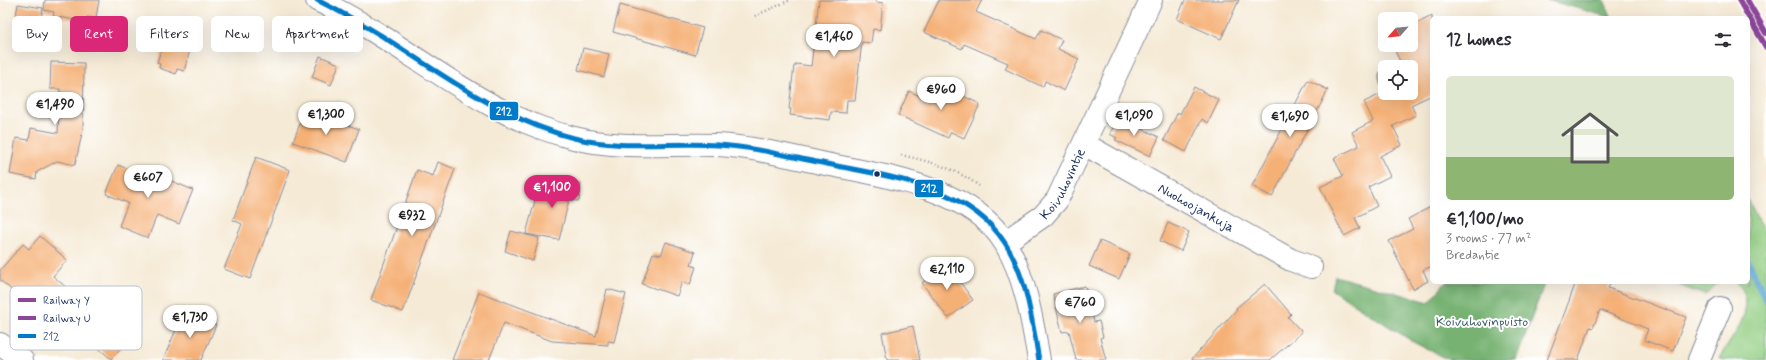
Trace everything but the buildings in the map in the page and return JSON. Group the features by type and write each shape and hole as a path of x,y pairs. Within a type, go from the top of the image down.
{"street":[{"name":"Koivuhovintie","path":"1005,242 1043,216 1057,200 1151,0"},
{"path":"325,2 361,23 477,97 509,115 539,128 575,139 616,144 720,145 769,152 905,181 935,191 959,202 992,227 1005,242 1020,276 1031,309 1039,360"},
{"name":"Nuohoojankuja","path":"1084,144 1291,260 1311,267"},
{"path":"1699,360 1720,308"},
{"path":"0,344 22,360"}],"path":[{"path":"755,16 790,0"}],"green space":[{"path":"1547,0 1604,0 1611,16 1605,16"},
{"path":"1750,203 1766,237 1766,360 1724,360 1719,358 1742,320 1746,300 1743,290 1737,284 1750,284"},
{"name":"Koivuhovinpuisto","path":"1335,276 1429,302 1444,284 1544,284 1516,360 1449,360 1415,343 1332,290"},
{"path":"1675,284 1717,284 1705,295"}],"waterway":[{"path":"1750,266 1766,300"}],"rail line":[{"name":"Y","path":"1739,0 1748,16"},
{"name":"U","path":"1747,0 1766,33"},
{"name":"Y","path":"1750,19 1766,47"}],"transit line":[{"name":"212","path":"317,0 374,31 474,95 523,120 548,130 574,138 610,144 700,144 731,146 757,150 897,178 947,195 969,207 989,223 1005,243 1019,270 1024,285 1039,360"}]}
